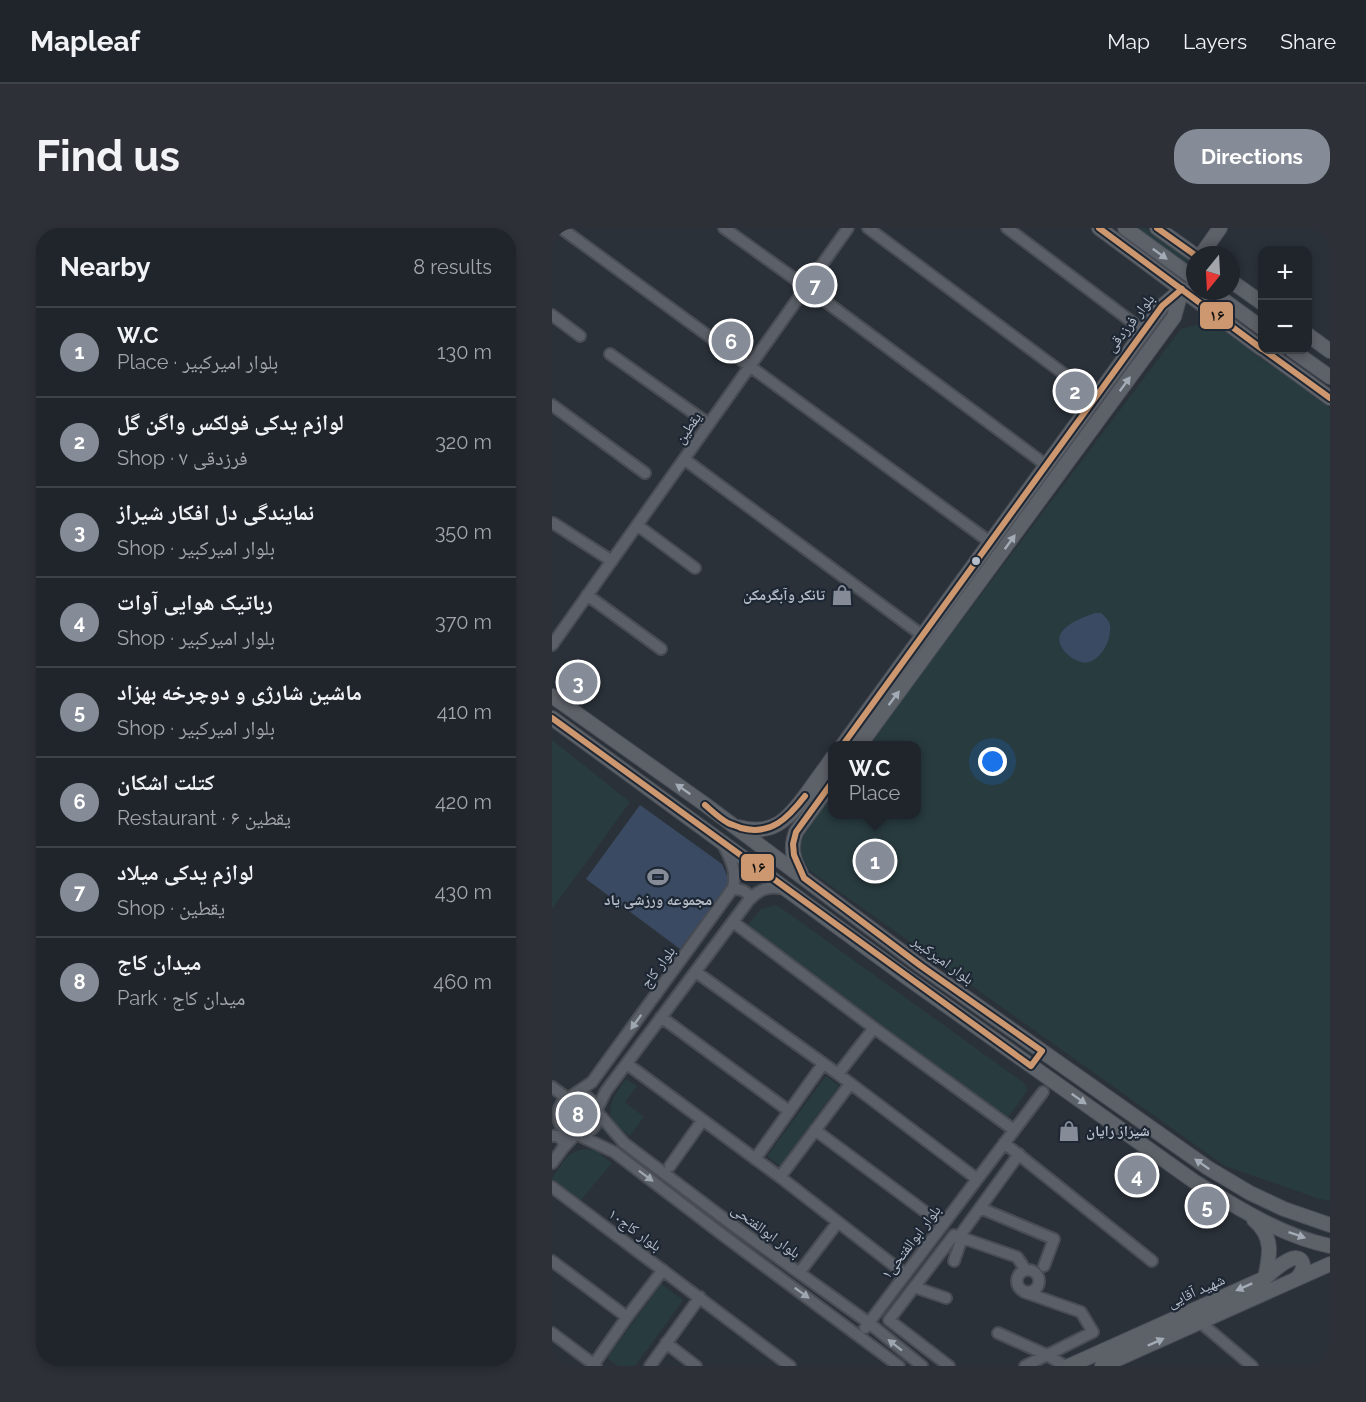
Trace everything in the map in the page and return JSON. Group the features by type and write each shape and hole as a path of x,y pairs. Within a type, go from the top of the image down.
{"main road":[{"path":"1099,228 1258,345"},
{"path":"1125,228 1186,272"},
{"path":"1157,228 1186,249"},
{"path":"1207,246 1220,228"},
{"path":"1240,287 1259,300"},
{"name":"بلوار فرزدقی","path":"846,741 1143,331 1162,306 1182,290"},
{"name":"بلوار فرزدقی","path":"863,741 1174,316 1182,290"},
{"path":"1224,300 1258,324"},
{"path":"1162,306 1174,316"},
{"path":"1312,338 1330,351"},
{"path":"1270,354 1330,398"},
{"path":"1298,354 1330,377"},
{"name":"بلوار امیرکبیر","path":"552,696 804,878 921,966 1208,1168 1250,1193 1284,1209 1330,1225"},
{"path":"552,718 1031,1066 1195,1182 1278,1229 1330,1246"},
{"path":"804,878 794,860 793,840 798,817 828,766"},
{"path":"730,824 750,829 765,829 798,817 828,786"},
{"path":"1031,1066 1042,1051"},
{"path":"1243,1211 1260,1226 1268,1237 1269,1258 1264,1278"},
{"name":"شهید آقایی","path":"1067,1366 1264,1278 1295,1258 1304,1264 1302,1274 1296,1279"},
{"name":"شهید آقایی","path":"1102,1366 1330,1264"}],"street":[{"path":"561,228 990,542"},
{"path":"724,228 1046,465"},
{"name":"یقطین","path":"552,645 848,228"},
{"path":"867,228 1095,397"},
{"path":"1007,228 1143,331"},
{"path":"552,315 580,336"},
{"path":"610,354 709,424"},
{"path":"552,405 645,473"},
{"path":"684,459 922,635"},
{"path":"553,523 612,561"},
{"path":"637,525 695,568"},
{"path":"587,595 661,649"},
{"path":"722,841 734,871 732,890 744,891 750,897 749,900"},
{"path":"592,1082 591,1090 594,1094 602,1095 606,1091 713,947 757,892 781,888 790,890"},
{"name":"بلوار کاج","path":"568,1097 592,1082 732,890"},
{"path":"733,922 1014,1130"},
{"path":"699,936 713,947"},
{"path":"696,972 838,1074 977,1179"},
{"path":"661,1017 789,1111"},
{"path":"838,1074 874,1028"},
{"path":"627,1064 780,1177 905,1274"},
{"path":"755,1159 823,1064"},
{"path":"780,1177 850,1084"},
{"path":"553,1087 568,1097"},
{"path":"552,1100 555,1095 553,1087"},
{"path":"556,1115 563,1128 571,1134 585,1134 595,1126 606,1091"},
{"name":"بلوار ابوالفتحی۱","path":"859,1335 1043,1092"},
{"path":"563,1148 562,1139 552,1134 556,1115 562,1103 568,1097 581,1095 595,1104 598,1111"},
{"name":"بلوار ابوالفتحی","path":"598,1111 624,1143 868,1323 922,1366"},
{"path":"670,1166 702,1120"},
{"path":"815,1130 943,1225"},
{"path":"552,1163 577,1135"},
{"name":"بلوار ابوالفتحی","path":"577,1135 614,1152 899,1366"},
{"path":"614,1152 610,1145 612,1140 616,1139 624,1143"},
{"path":"1004,1143 1152,1261"},
{"path":"954,1261 962,1236 1019,1154"},
{"name":"بلوار کاج۱۰","path":"552,1188 790,1366"},
{"path":"980,1208 1054,1239 1044,1266"},
{"path":"799,1273 838,1222"},
{"path":"724,1236 734,1226"},
{"path":"949,1366 889,1320 954,1235 1017,1257 1025,1269"},
{"path":"552,1261 627,1317"},
{"path":"1024,1292 1036,1289 1039,1284 1039,1278 1031,1269 1025,1269 1016,1277 1019,1288 1024,1292 1081,1312 1093,1332 1025,1366"},
{"path":"552,1333 595,1365 627,1317 663,1270"},
{"path":"914,1287 946,1299"},
{"path":"650,1366 700,1297"},
{"path":"1201,1323 1252,1366"},
{"path":"998,1333 1067,1366"},
{"path":"666,1343 696,1366"}],"green space":[{"path":"1136,228 1146,228 1186,257 1186,264"},
{"path":"1200,324 1218,327 1330,408 1330,1201 1225,1166 809,870 800,848 800,841 807,826 828,798 828,819 921,819 921,741 871,741 1181,329"},
{"path":"552,740 630,802 552,909"},
{"path":"777,905 1024,1083 1027,1091 1006,1120 747,926 761,909"},
{"path":"826,1076 839,1086 780,1166 767,1156"},
{"path":"626,1079 637,1086 625,1102 644,1117 630,1136 615,1123 610,1112 613,1100"},
{"path":"578,1099 589,1104 594,1115 589,1126 578,1131 567,1126 562,1115 567,1104"},
{"path":"587,1149 596,1151 612,1163 581,1200 552,1178 570,1155"},
{"path":"661,1284 683,1300 635,1366 618,1366 607,1358"}],"water":[{"path":"1095,613 1101,613 1110,624 1108,642 1095,659 1086,663 1077,661 1062,648 1060,635 1071,624"},
{"name":"مجموعه ورزشی یاد","path":"640,805 722,864 730,882 680,949 586,879"}],"transit line":[{"name":"۱۶","path":"1099,228 1258,346"},
{"name":"۱۶","path":"1157,228 1186,249"},
{"name":"۱۶","path":"846,741 1162,306 1182,289"},
{"name":"۱۶","path":"1270,354 1330,398"},
{"name":"۱۶","path":"552,718 1031,1066 1042,1051 921,966 804,878 794,855 793,844 796,832 828,788"},
{"name":"۱۶","path":"705,805 730,824 752,830 778,823 805,796"}],"place":[{"name":"لوازم یدکی میلاد","path":"815,285"},
{"name":"کتلت اشکان","path":"731,341"},
{"name":"لوازم یدکی فولکس واگن گل","path":"1075,391"},
{"name":"تانکر وآبگرمکن","path":"842,595"},
{"name":"نمایندگی دل افکار شیراز","path":"578,682"},
{"name":"W.C","path":"875,861"},
{"name":"مجموعه ورزشی یاد","path":"658,877"},
{"name":"میدان کاج","path":"578,1114"},
{"name":"شیراز رایان","path":"1069,1131"},
{"name":"رباتیک هوایی آوات","path":"1137,1175"},
{"name":"ماشین شارژی و دوچرخه بهزاد","path":"1207,1206"}]}
